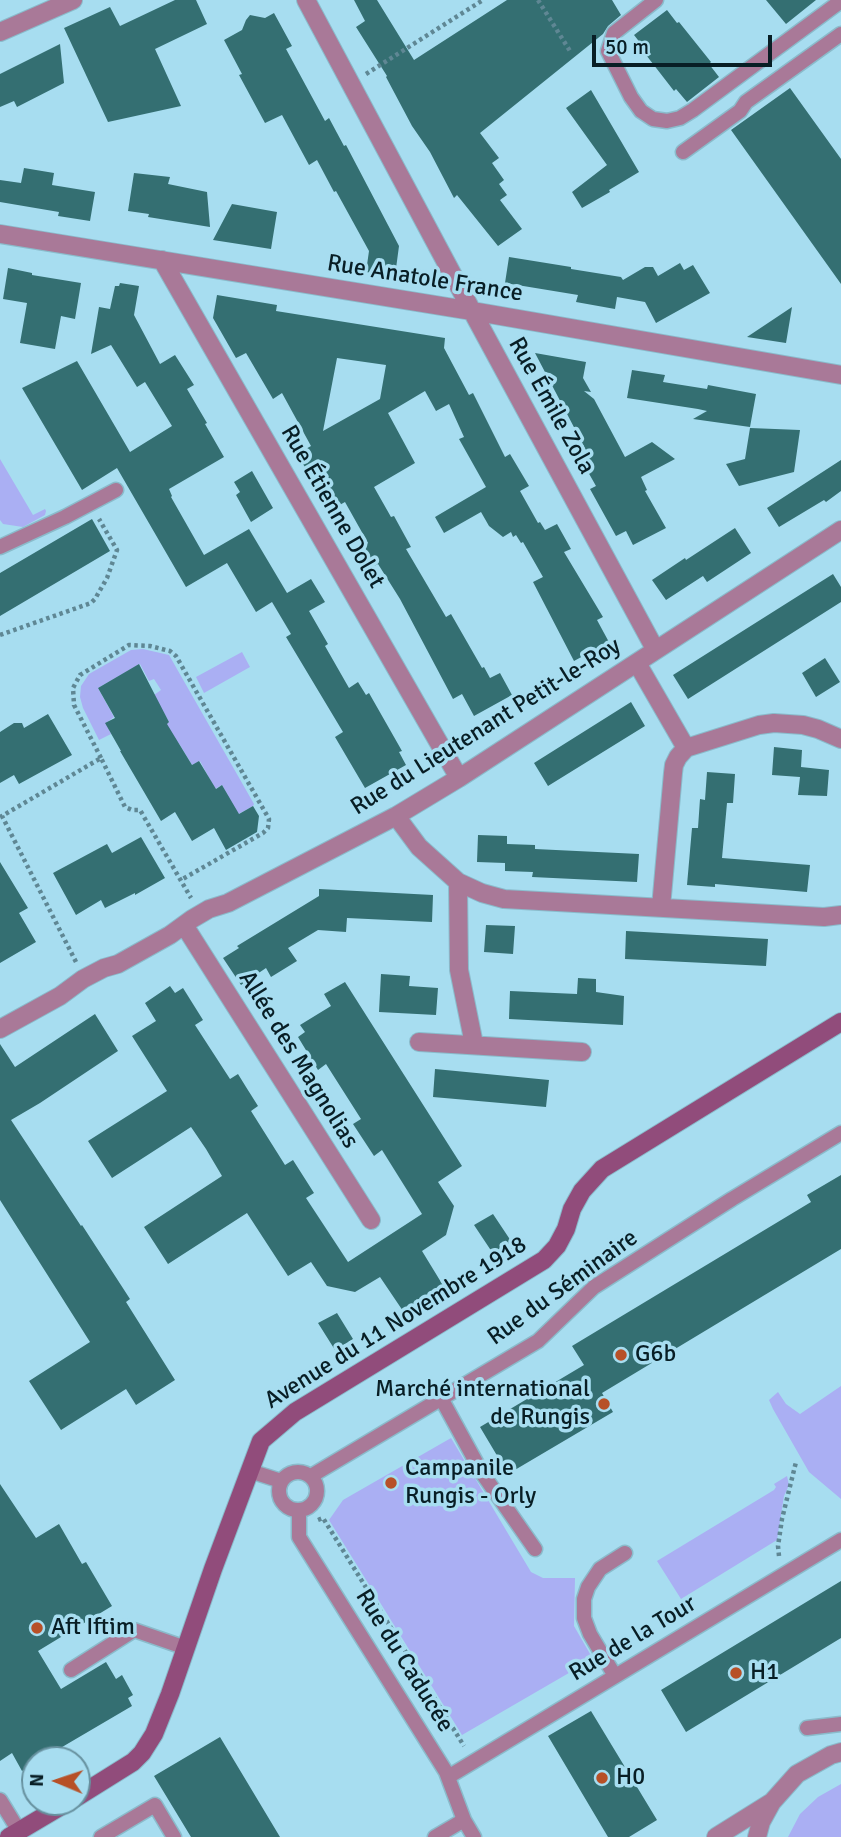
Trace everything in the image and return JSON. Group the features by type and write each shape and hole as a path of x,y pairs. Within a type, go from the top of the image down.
{"main road":[{"name":"Avenue du 11 Novembre 1918","path":"91,1789 142,1754 154,1734 261,1441 295,1412 544,1260 557,1246 582,1191 602,1168 841,1022"},
{"path":"14,1834 44,1816"}],"street":[{"path":"0,32 73,0"},
{"name":"Rue Émile Zola","path":"306,0 655,649"},
{"name":"Rue Anatole France","path":"0,234 841,374"},
{"name":"Rue Étienne Dolet","path":"162,260 459,778"},
{"name":"Rue du Lieutenant Petit-le-Roy","path":"0,1029 60,996 83,979 170,936 209,909 228,903 396,816 841,530"},
{"path":"637,663 686,748"},
{"path":"661,907 674,765 686,748 759,725 774,723 803,724 841,739"},
{"path":"396,816 418,847 458,882 504,899 824,917 841,915"},
{"path":"458,882 459,970 474,1044"},
{"name":"Allée des Magnolias","path":"184,925 371,1220"},
{"path":"419,1042 582,1052"},
{"path":"757,1837 761,1822 772,1802 797,1774 841,1752"},
{"path":"716,1837 772,1802"}],"lane":[{"path":"656,0 614,33 608,51 641,111 653,119 667,121 680,118 693,110 841,1"},
{"path":"683,152 740,111 746,102 841,34"},
{"path":"0,547 116,490"},
{"name":"Rue du Séminaire","path":"311,1476 538,1340 594,1287 841,1133"},
{"path":"441,1398 482,1473 535,1549"},
{"path":"250,1471 281,1481"},
{"path":"292,1473 311,1476 315,1481 317,1494 311,1506 299,1510 288,1508 280,1499 281,1481 292,1473"},
{"name":"Rue du Caducée","path":"299,1510 299,1537 448,1777 464,1820 474,1837"},
{"name":"Rue de la Tour","path":"448,1777 841,1540"},
{"path":"615,1676 590,1634 584,1618 584,1599 588,1587 600,1569 625,1553"},
{"path":"71,1670 134,1630 186,1648"},
{"path":"807,1728 841,1724"},
{"path":"0,1800 14,1834"},
{"path":"101,1837 156,1805 174,1837"},
{"path":"435,1837 464,1820"}],"path":[{"path":"351,84 483,0"},
{"path":"538,0 570,51"},
{"path":"0,635 91,603 99,595 117,550 90,504"},
{"path":"181,880 263,833 268,828 269,819 176,656 170,651 150,646 129,645 80,674 73,688 74,705 125,807 140,810 181,880 201,914"},
{"path":"83,979 1,816 101,758"},
{"path":"779,1568 778,1546 782,1519 796,1462"},
{"path":"299,1529 323,1517 474,1762"}],"shaded area":[{"path":"0,459 33,515 45,509 45,515 23,527 3,524 0,520"},
{"path":"143,649 169,655 253,806 235,816 224,799 228,796 222,785 215,789 200,761 192,765 180,745 162,727 169,722 154,695 161,690 154,679 149,681 140,664 98,688 114,717 106,723 111,734 99,740 83,708 81,686 89,674 131,650"},
{"path":"242,652 250,667 204,693 196,677"},
{"path":"841,1386 841,1499 809,1472 769,1400 778,1392 786,1404 800,1414"},
{"path":"451,1438 531,1572 543,1578 575,1578 574,1626 593,1659 462,1735 329,1520 343,1500"},
{"path":"787,1476 789,1485 784,1496 777,1540 681,1599 657,1561 774,1490 774,1484"},
{"path":"841,1784 841,1837 788,1837 800,1814 818,1797"}],"building":[{"path":"175,0 196,0 207,24 155,49 181,106 108,122 64,28 110,7 120,26"},
{"path":"354,0 377,0 414,60 507,0 612,0 621,15 603,34 480,133 499,158 492,163 504,180 499,184 507,195 500,200 522,229 498,246 457,195 454,198 430,152 412,126 387,76 356,27 365,21"},
{"path":"766,0 816,0 786,24"},
{"path":"667,10 711,62 709,64 719,77 687,102 676,89 674,91 634,35"},
{"path":"274,13 292,46 286,49 325,121 329,118 344,146 346,145 399,246 395,276 366,272 369,251 317,160 309,165 282,115 265,123 239,75 242,74 224,40 242,30 250,15 265,18"},
{"path":"60,44 64,83 17,107 14,101 0,107 0,74"},
{"path":"790,88 841,159 841,284 731,130"},
{"path":"591,90 639,172 582,208 572,192 607,165 566,108"},
{"path":"24,168 54,173 52,185 95,192 90,221 58,216 59,212 0,202 0,180 21,183"},
{"path":"134,173 170,177 168,184 207,192 210,227 128,211"},
{"path":"232,204 277,212 271,249 213,240"},
{"path":"509,257 621,277 623,280 645,267 653,267 658,276 680,263 684,270 693,265 710,293 656,323 645,302 617,297 615,309 576,302 578,295 505,283"},
{"path":"8,268 81,283 75,319 61,316 55,349 20,343 27,303 3,299"},
{"path":"120,283 139,286 134,315 160,364 175,355 194,385 187,389 224,457 169,489 204,555 249,529 287,593 311,579 325,602 309,611 328,644 325,646 349,688 358,682 366,695 369,693 402,751 399,752 406,765 365,788 335,737 343,732 286,637 291,634 272,602 256,612 227,563 186,587 117,468 82,490 22,388 77,361 130,452 172,426 145,382 137,387 111,345 91,354 99,307 110,309 115,286"},
{"path":"217,295 277,305 276,311 445,338 444,348 469,395 473,393 505,457 510,454 529,486 520,491 538,523 540,522 545,530 557,524 571,549 564,552 603,617 597,620 610,644 586,658 585,655 574,661 533,582 543,577 523,542 521,543 516,535 513,537 511,532 503,537 489,526 481,512 444,533 435,517 486,487 459,439 464,437 449,404 436,411 425,391 388,413 415,463 374,487 391,517 394,516 411,547 406,549 446,617 451,614 490,678 500,673 512,695 474,716 462,694 453,699 400,599 378,564 374,566 364,546 368,543 345,502 336,507 318,476 312,479 297,454 311,446 282,393 273,399 246,353 236,358 213,318","holes":["337,358 386,365 380,399 323,431"]},
{"path":"792,307 786,343 747,337"},
{"path":"535,353 586,362 583,378 591,392 584,391 594,399 625,457 652,442 675,459 641,477 647,490 645,491 666,528 633,545 626,531 616,536 590,489 596,486 579,456 587,452"},
{"path":"632,370 665,375 663,382 707,389 708,385 756,394 750,427 693,419 707,411 627,398"},
{"path":"750,428 800,430 794,472 739,486 726,464 745,459"},
{"path":"841,460 841,491 779,527 767,508"},
{"path":"252,471 273,508 251,522 236,495 240,492 234,482"},
{"path":"92,519 110,551 0,616 0,573"},
{"path":"735,528 751,553 707,582 703,576 666,600 652,580"},
{"path":"833,574 841,587 841,602 688,699 673,675"},
{"path":"825,658 840,682 816,697 802,673"},
{"path":"139,664 169,722 167,724 192,765 199,761 216,789 222,785 239,814 253,806 259,816 257,832 226,850 214,828 192,841 175,812 161,821 105,723 115,718 98,688"},
{"path":"631,702 645,726 548,786 534,763"},
{"path":"48,714 72,755 19,784 14,775 0,783 0,732 14,723 22,723 24,728"},
{"path":"774,747 802,750 801,767 829,770 827,796 798,795 800,777 772,775"},
{"path":"707,772 735,774 733,803 727,803 722,858 810,865 807,892 715,884 715,887 687,885 692,828 698,828 700,799 705,800"},
{"path":"478,835 507,836 507,844 535,845 535,849 639,854 637,882 532,877 533,872 505,871 505,863 477,862"},
{"path":"141,837 165,878 105,908 101,900 76,915 53,873 107,844 112,853"},
{"path":"0,862 28,908 19,913 36,942 0,963"},
{"path":"319,889 433,895 432,922 347,918 346,932 318,930 288,948 297,961 271,977 266,968 241,985 223,958 239,948 237,946 319,896"},
{"path":"486,925 515,926 513,954 484,952"},
{"path":"626,931 768,939 766,966 625,959"},
{"path":"381,974 410,976 409,986 438,988 436,1015 379,1012"},
{"path":"578,978 596,979 596,992 624,996 623,1025 509,1019 510,991 577,994"},
{"path":"345,982 462,1166 438,1182 454,1206 446,1235 422,1251 444,1287 403,1311 380,1277 355,1292 327,1286 311,1262 288,1276 247,1213 168,1264 144,1227 222,1176 206,1149 191,1127 112,1178 88,1141 167,1091 132,1036 156,1021 145,1003 170,986 175,993 183,988 203,1020 195,1025 230,1079 238,1074 258,1106 251,1111 285,1165 293,1160 314,1193 306,1198 348,1262 422,1214 382,1150 374,1156 353,1124 361,1119 326,1064 318,1070 298,1037 305,1032 300,1025 331,1006 324,994"},
{"path":"95,1014 118,1051 11,1120 130,1299 126,1302 175,1380 136,1405 126,1389 61,1430 29,1381 90,1342 0,1200 0,1044 15,1067"},
{"path":"435,1069 549,1080 546,1107 433,1097"},
{"name":"G6b","path":"841,1175 841,1249 602,1393 613,1412 508,1474 480,1427 584,1365 572,1346 811,1202 807,1195"},
{"path":"493,1214 515,1247 496,1258 474,1225"},
{"path":"337,1313 353,1339 335,1350 318,1323"},
{"name":"Aft Iftim","path":"0,1484 36,1538 59,1524 82,1564 86,1562 112,1606 38,1651 61,1689 106,1662 116,1679 122,1675 133,1695 128,1698 132,1706 64,1746 21,1746 21,1769 12,1753 0,1761"},
{"name":"H1","path":"841,1581 841,1638 686,1732 661,1690"},
{"name":"H0","path":"591,1711 657,1820 629,1837 608,1837 548,1736"},
{"path":"220,1737 280,1837 191,1837 154,1776"}],"place":[{"name":"G6b","path":"621,1355"},
{"name":"Marché international de Rungis","path":"604,1404"},
{"name":"Campanile Rungis - Orly","path":"391,1483"},
{"name":"Aft Iftim","path":"37,1628"},
{"name":"H1","path":"736,1673"},
{"name":"H0","path":"602,1778"}]}
